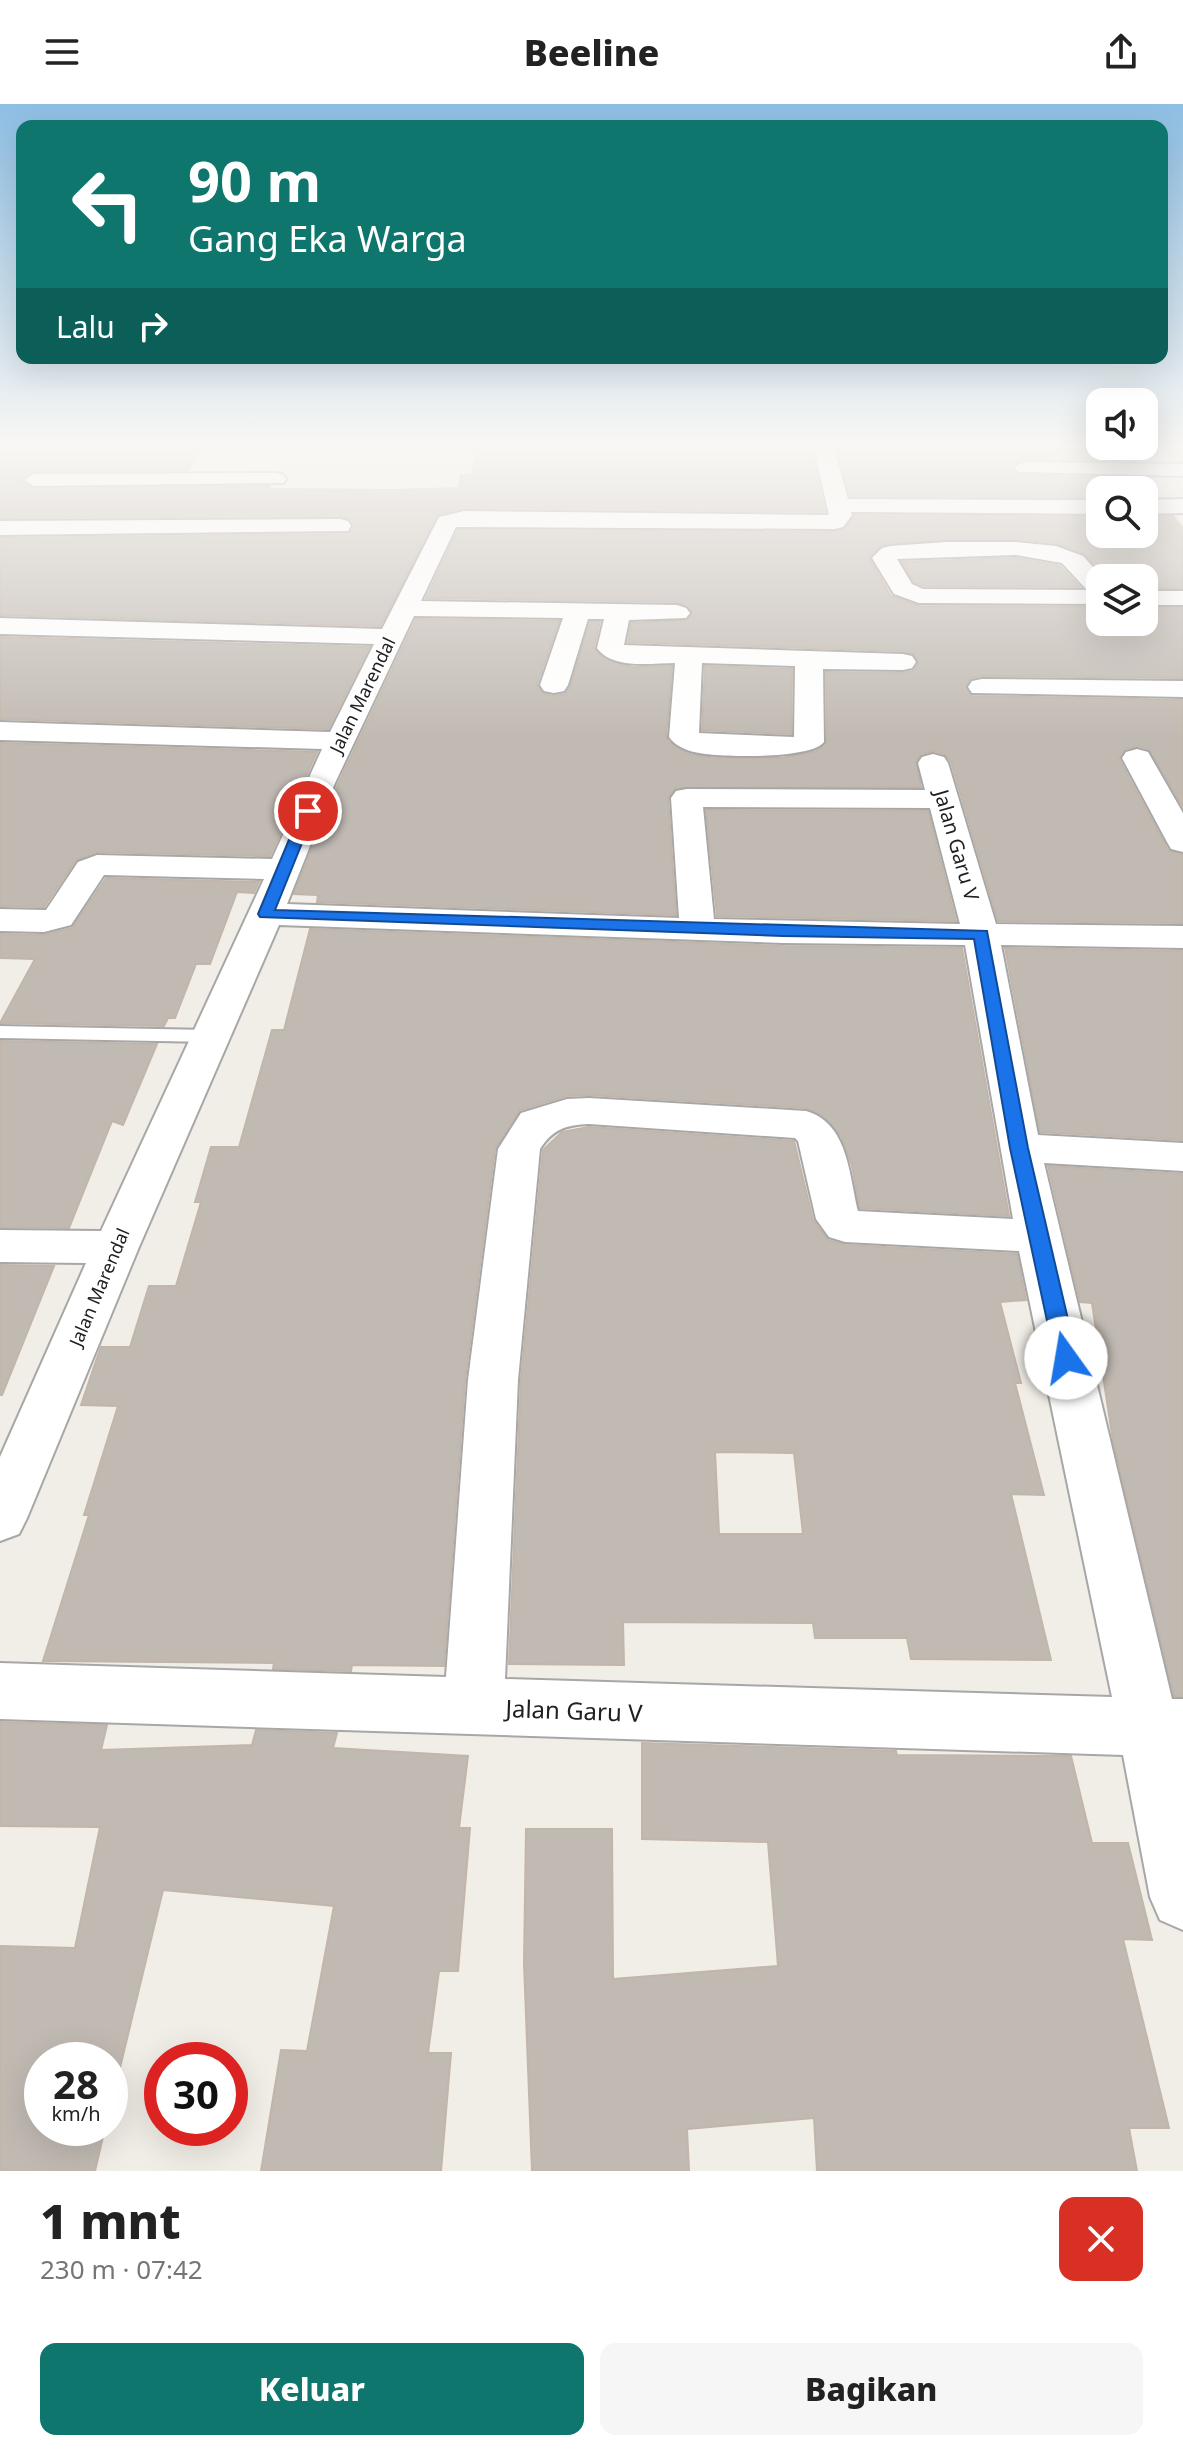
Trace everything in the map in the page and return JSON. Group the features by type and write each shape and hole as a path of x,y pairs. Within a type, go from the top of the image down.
{"street":[{"name":"Jalan Marendal","path":"0,1518 339,741 436,545"},
{"path":"1086,576 1068,557 1041,551 909,551 890,553 884,558 903,589 919,596 1086,597"},
{"path":"1158,598 1183,598"},
{"path":"554,685 577,613"},
{"path":"0,626 398,622 577,613 677,613"},
{"path":"618,613 610,648 634,656 787,656 806,661 903,662"},
{"path":"689,655 684,737 698,744 794,747 809,742 810,670 806,661"},
{"path":"982,687 1183,689"},
{"path":"0,731 339,741"},
{"path":"1137,758 1183,842"},
{"name":"Jalan Garu V","path":"697,929 685,786 939,781 981,934 1019,1148 1039,1236 1166,1727 1183,1897"},
{"path":"0,920 53,920 62,914 89,869 97,865 284,869"},
{"path":"266,914 697,929 1183,937"},
{"path":"474,1707 493,1380 519,1149 536,1123 550,1116 589,1111 806,1125 818,1135 838,1219 845,1226 1039,1236"},
{"path":"1019,1148 1183,1157"},
{"path":"0,1246 116,1247"},
{"name":"Jalan Garu V","path":"0,1691 1166,1727"}],"lane":[{"path":"0,1032 210,1036"}],"building":[{"path":"0,545 422,545 380,626 0,615"},
{"path":"451,545 882,545 869,558 891,596 919,606 1086,607 1086,636 1158,636 1158,608 1183,608 1183,678 982,676 971,678 966,685 972,696 1183,700 1183,807 1149,749 1138,746 1125,749 1119,759 1168,850 1183,855 1183,923 998,921 951,762 945,754 934,751 921,754 916,761 921,787 675,788 668,798 676,915 317,902 318,895 294,894 338,784 416,619 559,621 537,684 542,693 553,696 565,694 570,687 590,622 600,622 594,647 603,658 633,667 672,666 666,737 669,742 689,754 718,758 782,758 816,751 827,742 826,672 903,673 913,671 918,664 914,654 903,651 628,642 631,623 688,620 692,611 677,602 426,598"},
{"path":"1063,545 1158,548 1158,545 1183,545 1183,588 1158,588 1158,564 1094,564 1084,553"},
{"path":"1016,558 1060,566 1080,587 924,586 914,582 902,562"},
{"path":"0,637 369,647 328,729 0,719"},
{"path":"705,666 792,669 791,734 702,730"},
{"path":"0,743 317,752 270,856 96,852 76,860 44,907 0,906"},
{"path":"706,810 928,811 956,921 717,916"},
{"path":"106,878 259,882 254,893 237,892 210,964 196,964 175,1018 168,1018 164,1026 0,1023 35,959 0,958 0,934 44,935 72,928"},
{"path":"310,929 783,946 962,948 1009,1216 860,1208 852,1166 841,1136 822,1115 806,1108 589,1095 566,1096 520,1110 495,1149 465,1380 444,1666 352,1665 351,1671 273,1669 274,1663 43,1661 89,1515 84,1515 118,1406 81,1405 101,1347 130,1347 149,1286 176,1286 201,1202 195,1202 211,1147 239,1147 272,1030 284,1030"},
{"path":"1005,948 1183,951 1183,1140 1040,1132"},
{"path":"0,1041 157,1044 123,1125 112,1121 69,1228 0,1227"},
{"path":"589,1127 794,1141 813,1220 828,1240 845,1245 1017,1254 1026,1300 1000,1302 1021,1383 1015,1383 1044,1495 1011,1494 1051,1660 911,1659 907,1638 815,1638 813,1623 623,1622 624,1665 509,1664 521,1380 543,1150 562,1132","holes":["715,1452 794,1453 803,1534 719,1534"]},
{"path":"1048,1166 1183,1174 1183,1696 1174,1696 1113,1441 1092,1303 1080,1302"},
{"path":"0,1265 54,1266 2,1395 0,1395"},
{"path":"0,1722 107,1725 101,1750 252,1745 256,1730 337,1733 333,1748 468,1756 459,1828 470,1828 458,1971 439,1971 428,2053 451,2053 441,2171 261,2171 281,2050 307,2051 334,1906 163,1890 126,2042 24,2042 24,2146 101,2146 95,2171 0,2171 0,1946 75,1948 100,1827 0,1826"},
{"path":"642,1743 896,1751 897,1755 1071,1756 1092,1843 1128,1843 1152,1940 1123,1939 1169,2128 1129,2128 1137,2171 817,2171 814,2118 687,2129 689,2171 532,2171 524,1963 526,1829 612,1829 613,1979 778,1966 768,1842 642,1839"}],"route":[{"path":"308,811 266,914 783,932 981,934 1019,1148 1066,1358"}]}
